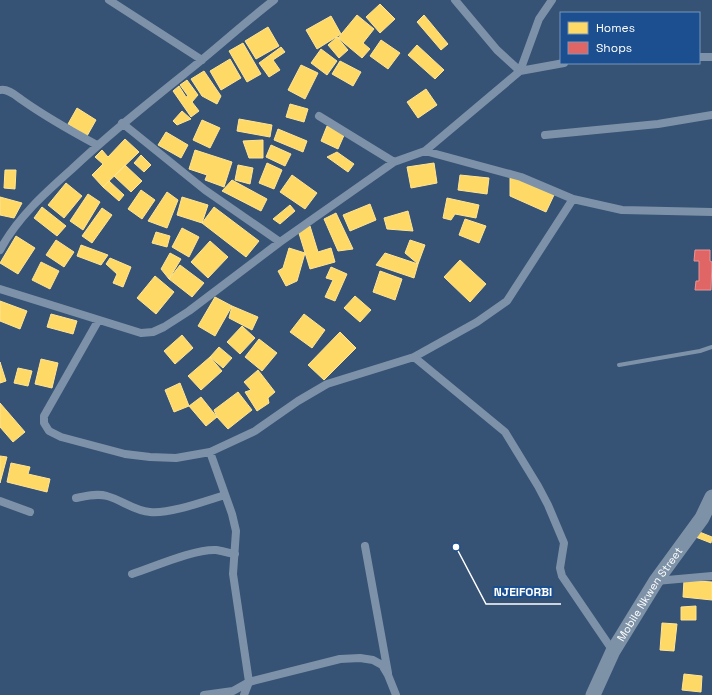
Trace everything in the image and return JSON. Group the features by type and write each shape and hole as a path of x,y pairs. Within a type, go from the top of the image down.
{"highway":[{"name":"Mobile Nkwen Street","path":"593,695 613,651 656,581 702,518 712,497"}],"street":[{"path":"109,0 202,60"},
{"path":"0,250 19,221 35,202 97,145 122,123 219,46 239,27 274,0"},
{"path":"455,0 497,50 520,71"},
{"path":"520,71 539,19 552,0"},
{"path":"700,58 712,57"},
{"path":"0,289 98,321 141,333 152,332 164,327 189,311 280,242 394,162 425,151 520,71 560,64"},
{"path":"0,90 3,89 11,92 40,113 97,145"},
{"path":"545,135 658,124 712,115"},
{"path":"320,116 394,162"},
{"path":"122,123 205,190 280,242"},
{"path":"425,151 521,176 573,199 622,210 712,212"},
{"path":"98,321 44,416 44,423 49,430 61,437 125,454 176,458 210,452 255,431 298,401 327,384 414,357 477,322 507,302 573,199"},
{"path":"414,357 505,432 541,492 564,542 560,568 562,576 613,651"},
{"path":"210,452 232,514 236,531 233,574 249,682 244,695"},
{"path":"76,498 95,494 107,495 132,507 149,512 164,512 226,496"},
{"path":"0,501 30,512"},
{"path":"365,546 388,675"},
{"path":"132,574 208,550 218,550 235,554"},
{"path":"656,581 712,576"},
{"path":"204,695 233,691 249,682 340,659 360,658 373,660 382,665 388,675 396,695"}],"lane":[{"path":"619,365 700,351 712,347"}],"building: Homes":[{"path":"380,4 395,19 380,33 366,17"},
{"path":"357,15 374,29 363,43 370,49 362,58 338,38"},
{"path":"424,15 448,44 441,50 417,22"},
{"path":"331,16 341,34 317,49 306,30"},
{"path":"268,27 279,46 256,59 245,41"},
{"path":"337,37 348,50 339,58 328,45"},
{"path":"381,40 400,53 388,69 370,56"},
{"path":"243,43 261,74 247,82 229,51"},
{"path":"417,45 444,70 435,79 408,55"},
{"path":"281,47 285,52 273,60 280,70 269,77 259,63"},
{"path":"321,49 337,61 327,75 311,63"},
{"path":"230,59 241,78 221,90 210,71"},
{"path":"340,61 361,72 353,86 332,74"},
{"path":"301,65 318,73 305,99 288,90"},
{"path":"204,71 221,96 217,104 202,96 191,79"},
{"path":"187,80 198,95 192,102 199,111 191,117 173,91 179,86 186,97 188,96 180,85"},
{"path":"426,89 437,105 418,118 407,102"},
{"path":"290,104 308,109 304,122 286,117"},
{"path":"77,108 96,120 87,136 68,124"},
{"path":"182,111 191,119 177,125 173,121"},
{"path":"239,119 272,125 270,137 237,131"},
{"path":"202,120 220,128 210,148 193,140"},
{"path":"327,126 345,133 338,149 321,141"},
{"path":"278,129 307,141 303,152 274,140"},
{"path":"166,132 188,145 181,158 158,145"},
{"path":"125,139 139,152 103,187 92,175 103,164 95,157 102,150 108,157"},
{"path":"263,140 263,158 249,158 243,141"},
{"path":"271,145 291,154 285,166 266,157"},
{"path":"195,150 232,162 224,187 205,180 207,175 189,169"},
{"path":"337,152 354,164 348,172 327,157"},
{"path":"141,155 151,165 144,172 134,163"},
{"path":"267,163 282,170 274,189 259,183"},
{"path":"434,163 437,183 411,188 407,167"},
{"path":"125,165 142,181 131,192 114,176"},
{"path":"238,165 253,168 250,184 235,180"},
{"path":"5,170 16,170 15,189 4,188"},
{"path":"292,175 317,193 305,209 280,192"},
{"path":"460,175 489,178 487,194 458,190"},
{"path":"510,176 554,195 546,212 510,196"},
{"path":"232,180 267,199 261,211 222,191"},
{"path":"109,181 124,195 119,201 103,187"},
{"path":"66,183 82,196 64,218 48,205"},
{"path":"141,190 155,200 142,219 128,209"},
{"path":"167,192 178,200 167,228 148,221"},
{"path":"88,194 100,202 83,230 70,221"},
{"path":"0,197 22,203 14,218 0,215"},
{"path":"182,197 208,205 202,223 177,215"},
{"path":"447,198 479,205 476,218 455,214 451,220 443,218"},
{"path":"370,204 376,220 350,231 343,215"},
{"path":"290,205 295,211 280,224 273,219"},
{"path":"42,207 66,226 57,236 34,218"},
{"path":"214,207 259,241 246,257 202,223"},
{"path":"102,208 112,215 92,243 82,236"},
{"path":"408,211 413,231 387,229 384,218"},
{"path":"336,213 353,249 338,251 324,219"},
{"path":"465,219 486,226 479,243 459,235"},
{"path":"310,226 318,252 331,248 335,262 310,269 298,230"},
{"path":"182,228 199,237 189,257 172,247"},
{"path":"156,232 170,236 167,247 152,243"},
{"path":"16,236 35,248 18,274 0,263"},
{"path":"56,240 74,252 64,267 46,255"},
{"path":"410,240 425,245 418,264 405,253"},
{"path":"210,241 228,257 208,278 191,262"},
{"path":"81,245 108,255 101,265 77,256"},
{"path":"289,248 305,253 297,281 286,286 278,271 283,268"},
{"path":"170,253 181,259 169,279 161,269"},
{"path":"385,253 418,264 414,278 376,265"},
{"path":"110,258 131,267 123,287 113,283 117,274 106,264"},
{"path":"460,260 486,284 470,302 444,277"},
{"path":"41,262 59,271 50,289 32,280"},
{"path":"180,265 204,283 192,297 169,279"},
{"path":"331,267 347,274 335,301 325,297 333,280 326,278"},
{"path":"380,271 402,279 395,300 373,292"},
{"path":"155,276 174,292 156,314 137,298"},
{"path":"355,296 371,310 360,322 344,308"},
{"path":"215,297 232,306 215,336 198,326"},
{"path":"0,301 27,311 20,329 0,321"},
{"path":"232,306 258,317 252,330 229,318"},
{"path":"51,314 77,321 73,334 47,327"},
{"path":"304,314 325,330 312,348 290,332"},
{"path":"242,326 255,338 240,354 227,342"},
{"path":"340,332 356,348 324,380 308,365"},
{"path":"182,335 193,348 175,364 164,351"},
{"path":"259,339 277,353 262,371 245,357"},
{"path":"219,347 232,358 223,368 210,357"},
{"path":"210,357 222,371 201,390 188,376"},
{"path":"41,359 58,363 52,388 35,384"},
{"path":"0,362 6,381 0,383"},
{"path":"18,368 32,371 28,386 14,383"},
{"path":"258,370 275,392 268,398 269,403 257,411 245,392 251,390 244,382"},
{"path":"180,383 189,406 174,412 165,390"},
{"path":"238,392 252,410 228,429 217,417 214,410"},
{"path":"201,397 217,417 206,426 189,406"},
{"path":"0,403 25,432 13,442 0,427"},
{"path":"0,456 7,457 0,483"},
{"path":"11,463 30,467 28,474 50,479 47,492 7,482"},
{"path":"697,531 712,537 711,543 693,536"},
{"path":"684,580 712,582 712,600 683,597"},
{"path":"696,606 696,620 681,620 681,607"},
{"path":"662,623 677,624 674,651 660,650"},
{"path":"684,674 702,676 701,692 682,690"}],"building: Shops":[{"path":"695,250 710,250 710,261 712,262 711,290 695,290 696,281 699,281 699,261 694,261"}],"place":[{"name":"NJEIFORBI","path":"456,547"}]}
